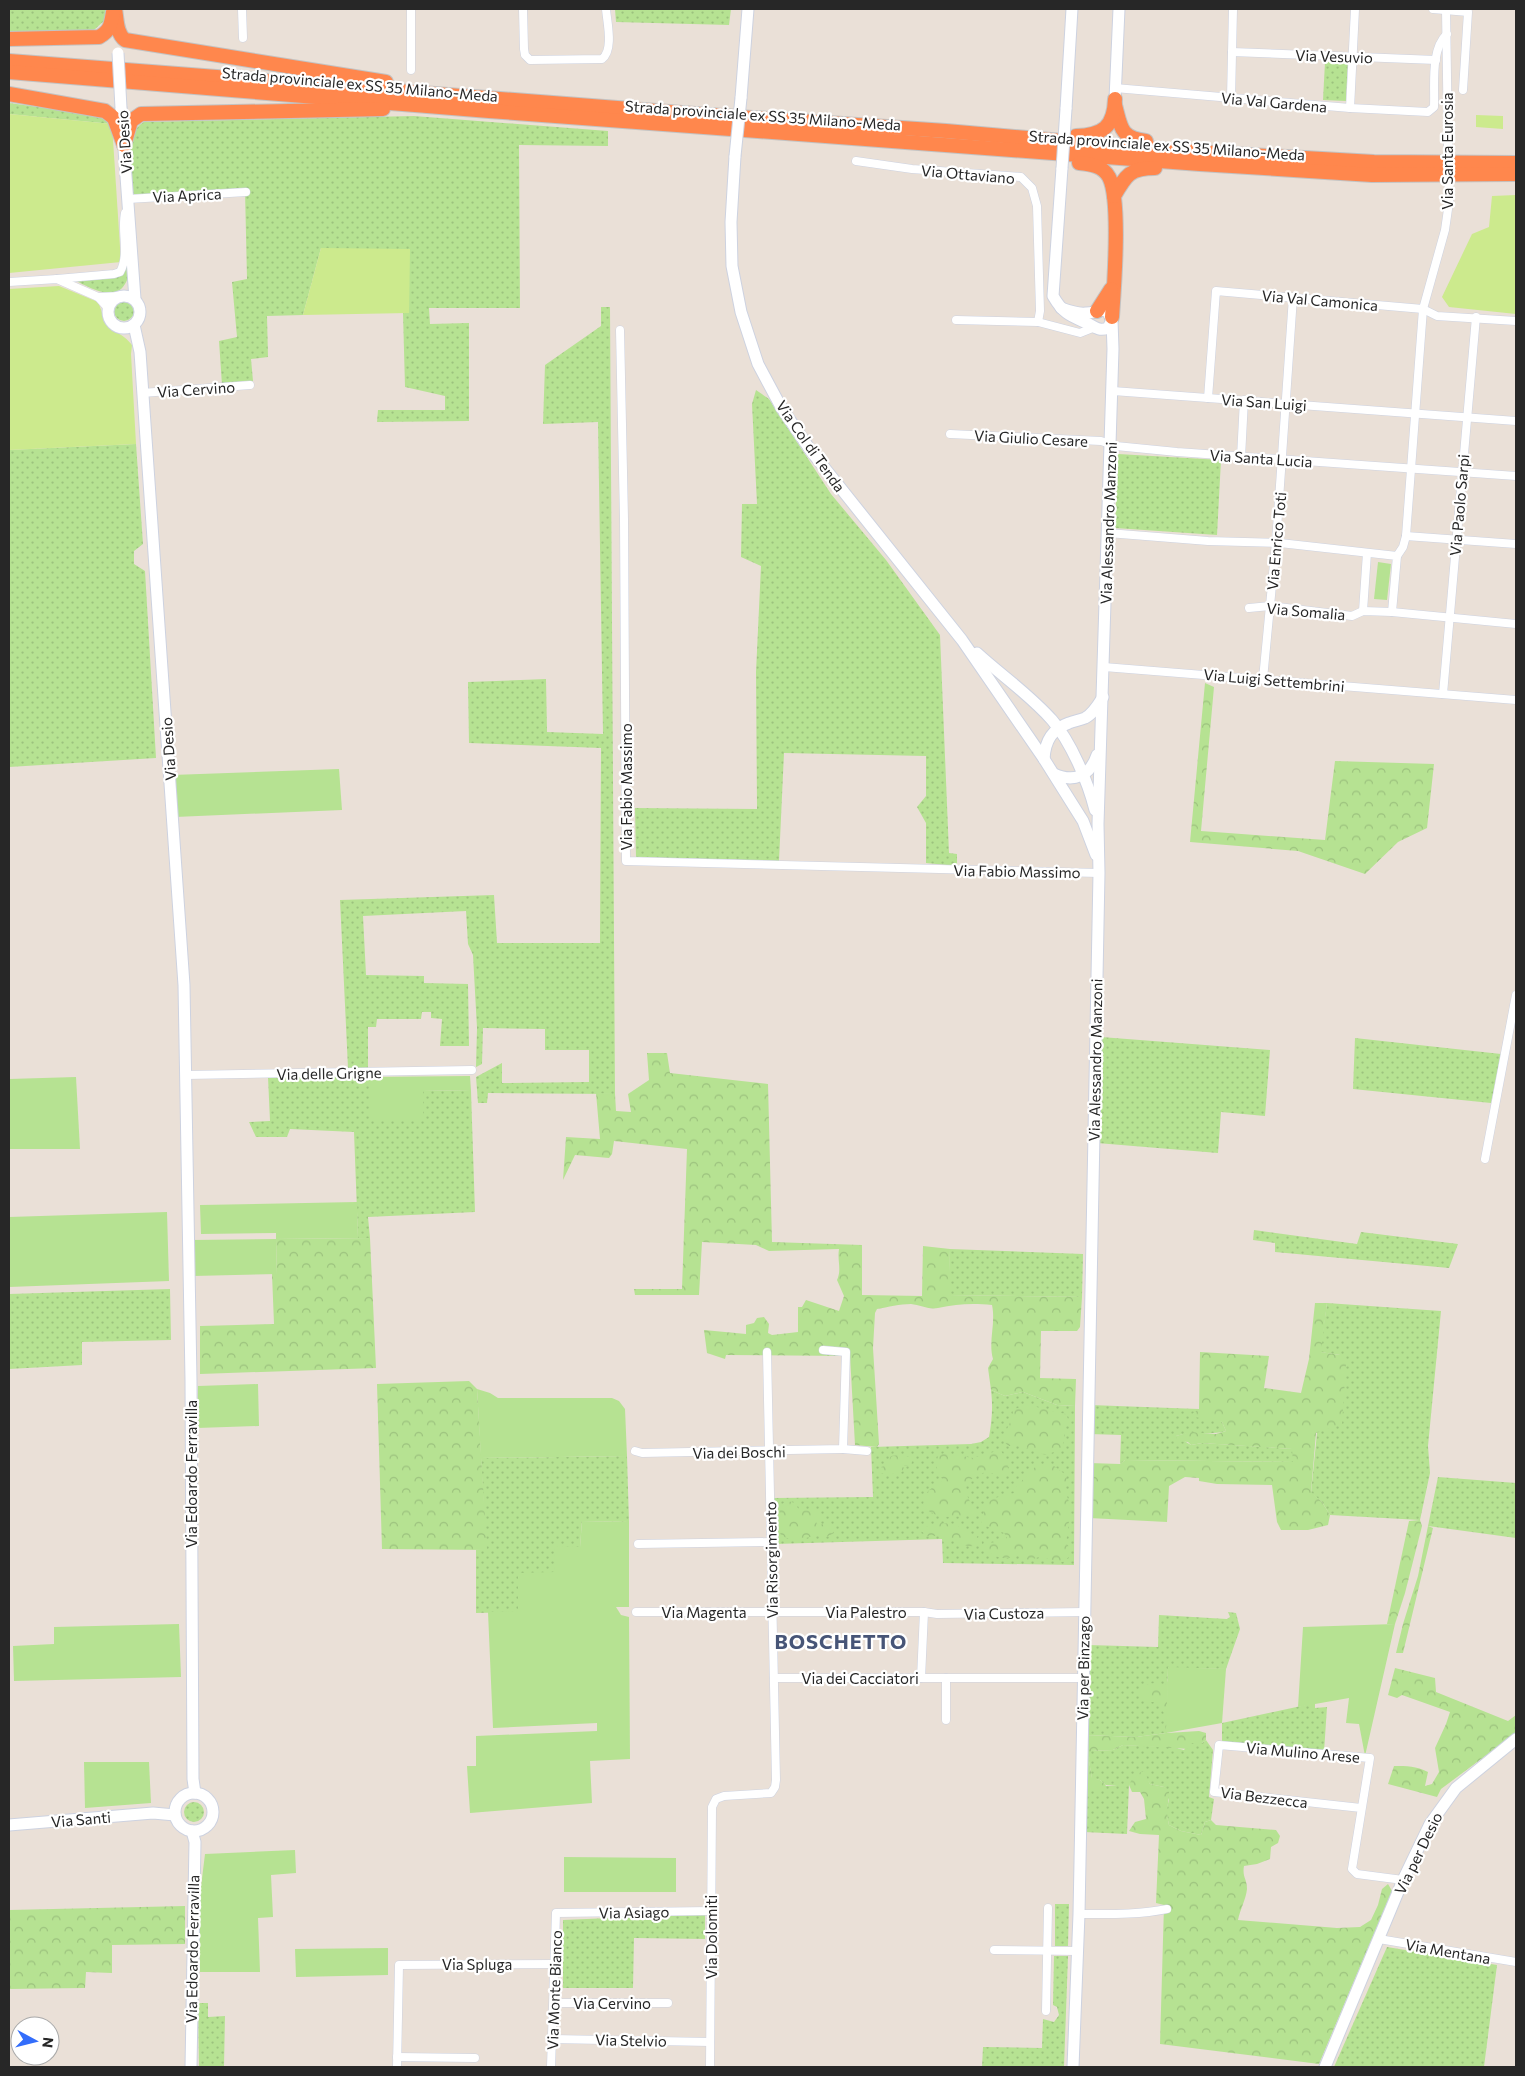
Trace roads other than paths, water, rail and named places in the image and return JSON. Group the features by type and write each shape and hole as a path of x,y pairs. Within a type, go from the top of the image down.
{"highway":[{"path":"9,39 99,37 111,27 114,9"},
{"path":"114,9 118,31 126,40 392,83 437,94"},
{"name":"Strada provinciale ex SS 35 Milano-Meda","path":"9,61 1180,151 1374,162 1516,162"},
{"name":"Strada provinciale ex SS 35 Milano-Meda","path":"9,72 1200,164 1372,175 1516,174"},
{"path":"9,94 105,111 114,118 124,145"},
{"path":"1026,138 1043,133 1076,136 1098,134 1109,124 1115,97"},
{"path":"1115,97 1122,129 1130,138 1166,143 1180,151"},
{"path":"124,145 131,121 141,114 461,108"},
{"path":"1038,152 1047,159 1092,164 1109,177 1114,196 1112,318"},
{"path":"1114,196 1125,177 1140,168 1189,169 1200,164"},
{"path":"1097,311 1106,300 1114,281"}],"main road":[{"name":"Via Desio","path":"114,9 133,275 126,297"},
{"name":"Via Col di Tenda","path":"748,9 735,156 731,222 732,266 742,312 758,364 781,407 810,451 962,640 1044,759 1083,820 1099,868"},
{"path":"1061,308 1076,313 1088,314 1097,311 1107,311 1112,318 1108,328 1098,328 1071,317 1061,308 1053,296 1052,289 1072,9"},
{"path":"1115,97 1118,9"},
{"path":"126,297 140,310 140,316 129,327 113,324 109,320 108,308 114,298 126,297"},
{"path":"1097,311 1092,318 1098,328 1109,339 1113,349"},
{"name":"Via Alessandro Manzoni","path":"1087,1422 1099,868 1098,824 1113,391 1112,318"},
{"name":"Via Desio","path":"129,327 140,352 176,868 184,985 186,1155"},
{"name":"Via Col di Tenda","path":"962,640 1041,709 1058,728 1083,775 1094,804 1098,824"},
{"path":"1044,759 1046,742 1058,728 1092,713 1103,697"},
{"path":"1054,774 1071,779 1083,775 1090,770 1095,762 1100,746"},
{"name":"Via Edoardo Ferravilla","path":"186,1155 191,1380 193,1779 195,1793"},
{"name":"Via per Binzago","path":"1073,2067 1079,1914 1087,1422"},
{"name":"Via per Desio","path":"1336,2041 1403,1880 1430,1824 1451,1794 1475,1771 1516,1739"},
{"path":"195,1793 201,1794 209,1801 212,1810 207,1825 192,1831 181,1826 176,1810 184,1796 195,1793"},
{"name":"Via Santi","path":"9,1825 176,1810"},
{"name":"Via Edoardo Ferravilla","path":"191,2067 195,1842 192,1831"},
{"path":"1320,2067 1336,2041"},
{"path":"1325,2067 1336,2041"}],"street":[{"path":"242,9 243,38"},
{"path":"411,9 412,70"},
{"path":"523,9 525,55 530,60 602,58 605,56 609,46 606,9"},
{"path":"1231,98 1233,9"},
{"path":"1350,108 1355,9"},
{"path":"1433,9 1446,9"},
{"name":"Via Santa Eurosia","path":"1423,309 1445,230 1449,202 1446,9 1468,12 1463,90"},
{"name":"Via Santa Eurosia","path":"1432,111 1434,107 1436,60 1440,41 1447,34"},
{"name":"Via Vesuvio","path":"1232,52 1436,60"},
{"name":"Via Val Gardena","path":"1115,97 1231,98 1350,108 1432,111"},
{"name":"Via Ottaviano","path":"856,161 912,169 1021,177 1032,188 1037,206 1040,310 1038,322"},
{"name":"Via Aprica","path":"128,200 246,192"},
{"path":"9,282 120,272 125,258 124,221 128,200"},
{"path":"57,279 98,297 126,297"},
{"name":"Via Val Camonica","path":"1208,398 1216,291 1423,309 1437,316 1516,321"},
{"path":"98,297 108,308"},
{"name":"Via Enrico Toti","path":"1263,679 1276,543 1293,297"},
{"path":"1423,309 1406,536 1403,547 1397,556 1392,612 1516,624"},
{"name":"Via Paolo Sarpi","path":"1443,694 1476,317"},
{"path":"956,320 1038,322 1080,333 1098,328"},
{"name":"Via Fabio Massimo","path":"620,330 624,529 626,861 1099,868"},
{"name":"Via Cervino","path":"142,393 250,385"},
{"name":"Via San Luigi","path":"1113,391 1516,421"},
{"path":"1241,456 1244,400"},
{"name":"Via Giulio Cesare","path":"950,434 1102,441 1110,446"},
{"name":"Via Santa Lucia","path":"1110,446 1516,476"},
{"path":"1108,532 1208,541 1276,543 1397,556"},
{"path":"1406,536 1516,544"},
{"path":"1363,611 1367,553"},
{"name":"Via Somalia","path":"1249,608 1270,606 1352,616 1363,611 1392,612"},
{"name":"Via Luigi Settembrini","path":"1104,667 1516,700"},
{"path":"1485,1159 1516,1000"},
{"name":"Via delle Grigne","path":"186,1076 472,1070"},
{"path":"823,1350 846,1352 843,1449"},
{"name":"Via Risorgimento","path":"712,1807 716,1799 724,1796 771,1793 775,1787 767,1352"},
{"name":"Via dei Boschi","path":"635,1451 642,1454 843,1449 867,1451"},
{"path":"638,1544 771,1542"},
{"name":"Via Magenta","path":"636,1612 772,1612"},
{"name":"Via Palestro","path":"772,1612 924,1612 921,1678"},
{"name":"Via Custoza","path":"924,1612 937,1614 1084,1612"},
{"name":"Via dei Cacciatori","path":"774,1678 1082,1678"},
{"path":"946,1678 946,1720"},
{"name":"Via Mulino Arese","path":"1219,1745 1370,1758 1352,1869 1354,1872 1403,1880"},
{"name":"Via Bezzecca","path":"1219,1745 1214,1792 1361,1808"},
{"name":"Via Dolomiti","path":"710,2067 712,1807"},
{"path":"1046,2011 1048,1908"},
{"path":"1079,1914 1112,1914 1167,1909"},
{"name":"Via Asiago","path":"556,1913 711,1911"},
{"name":"Via Monte Bianco","path":"551,2067 555,2003 556,1913"},
{"name":"Via Mentana","path":"1379,1939 1516,1962"},
{"path":"994,1950 1077,1951"},
{"name":"Via Spluga","path":"397,2057 399,1965 554,1964"},
{"name":"Via Cervino","path":"555,2003 668,2003"},
{"name":"Via Stelvio","path":"552,2039 710,2042"},
{"path":"397,2067 397,2057 475,2058"}],"district":[{"name":"BOSCHETTO","path":"841,1641"}]}
